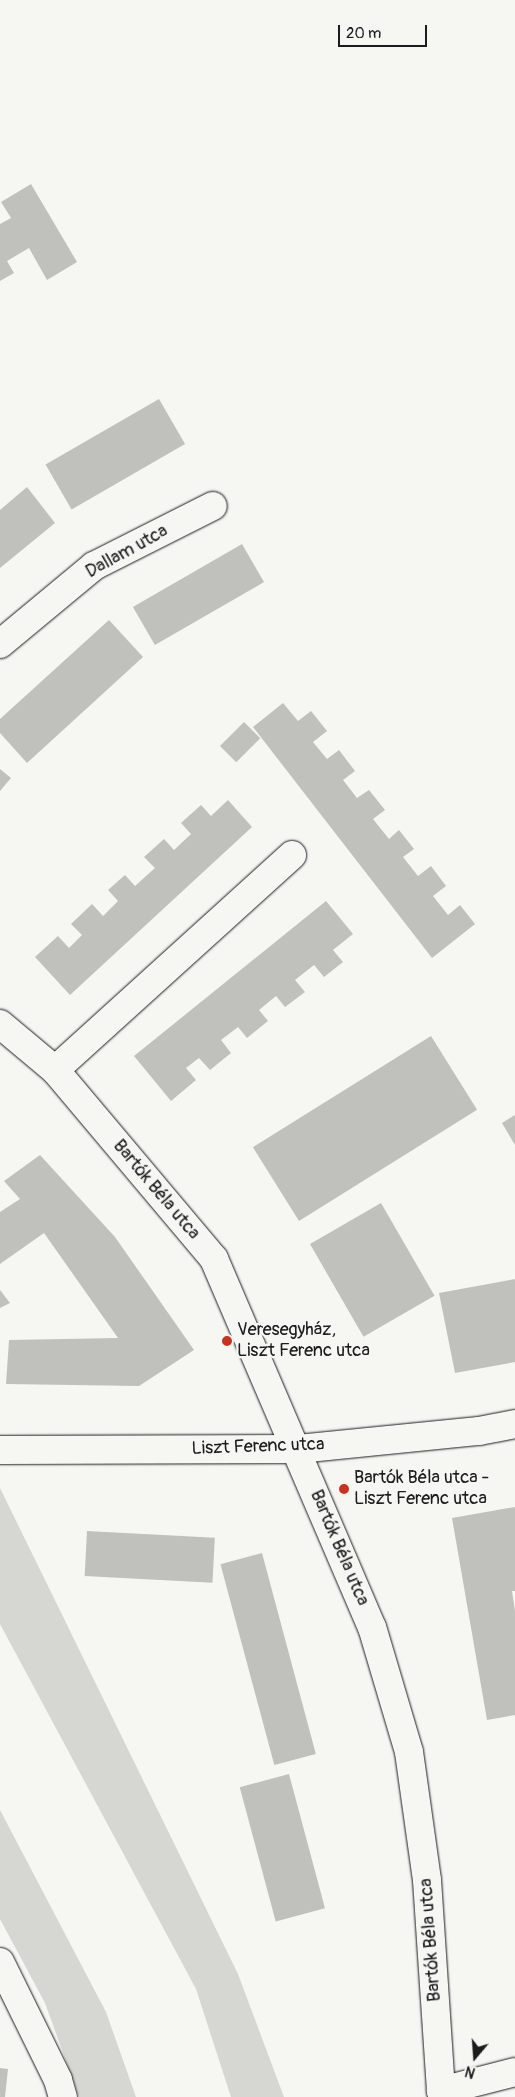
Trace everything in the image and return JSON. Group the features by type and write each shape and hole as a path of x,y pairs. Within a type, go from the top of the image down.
{"street":[{"name":"Dallam utca","path":"0,644 94,566 213,506"},
{"path":"55,1070 292,855"},
{"name":"Bartók Béla utca","path":"0,1024 55,1070 214,1259 298,1449 372,1627 409,1752 427,1880 442,2094"},
{"name":"Liszt Ferenc utca","path":"0,1450 298,1449 479,1431 515,1424"},
{"path":"0,1962 58,2080 63,2097"},
{"path":"442,2094 515,2072"}],"shaded area":[{"path":"0,1488 238,1974 284,2097 231,2097 196,1989 0,1624"},
{"path":"0,1810 106,2012 136,2097 79,2097 45,2003 0,1919"}],"building":[{"path":"31,184 77,262 47,280 29,248 7,261 14,273 0,281 0,224 11,218 1,202"},
{"path":"159,399 185,444 72,510 46,464"},
{"path":"27,487 55,523 0,568 0,510"},
{"path":"242,544 264,582 155,645 133,607"},
{"path":"109,620 143,657 27,763 0,733 0,719"},
{"path":"283,703 298,721 311,711 327,731 313,742 327,759 339,750 355,771 343,780 357,798 369,790 385,810 373,819 389,839 399,830 414,849 403,857 418,876 431,866 446,886 433,896 448,915 460,905 475,924 432,958 253,727"},
{"path":"244,722 260,738 236,762 220,746"},
{"path":"0,769 11,778 0,791"},
{"path":"228,800 252,827 70,995 35,957 58,936 69,948 82,935 71,924 92,904 103,916 118,901 108,890 125,875 135,886 155,868 144,857 164,839 174,850 191,834 181,823 201,805 211,816"},
{"path":"326,901 353,934 333,950 343,962 324,977 314,965 295,980 305,992 285,1007 276,996 259,1010 268,1021 247,1038 238,1027 221,1040 231,1053 210,1070 199,1058 186,1068 196,1080 171,1101 134,1056"},
{"path":"431,1036 477,1110 299,1221 253,1147"},
{"path":"515,1115 515,1145 502,1123"},
{"path":"40,1155 115,1237 194,1350 139,1386 6,1384 9,1340 118,1338 44,1233 0,1264 0,1212 20,1199 4,1181"},
{"path":"381,1203 434,1296 363,1337 310,1244"},
{"path":"515,1279 515,1362 455,1373 439,1293"},
{"path":"0,1290 10,1303 0,1308"},
{"path":"515,1507 515,1591 512,1591 515,1611 515,1715 487,1720 452,1518"},
{"path":"87,1531 215,1538 212,1583 85,1576"},
{"path":"262,1553 316,1754 274,1765 220,1564"},
{"path":"289,1774 325,1908 276,1921 240,1787"},
{"path":"0,2068 8,2069 5,2097 0,2097"}],"place":[{"name":"Veresegyház, Liszt Ferenc utca","path":"227,1341"},
{"name":"Bartók Béla utca - Liszt Ferenc utca","path":"344,1489"}]}
